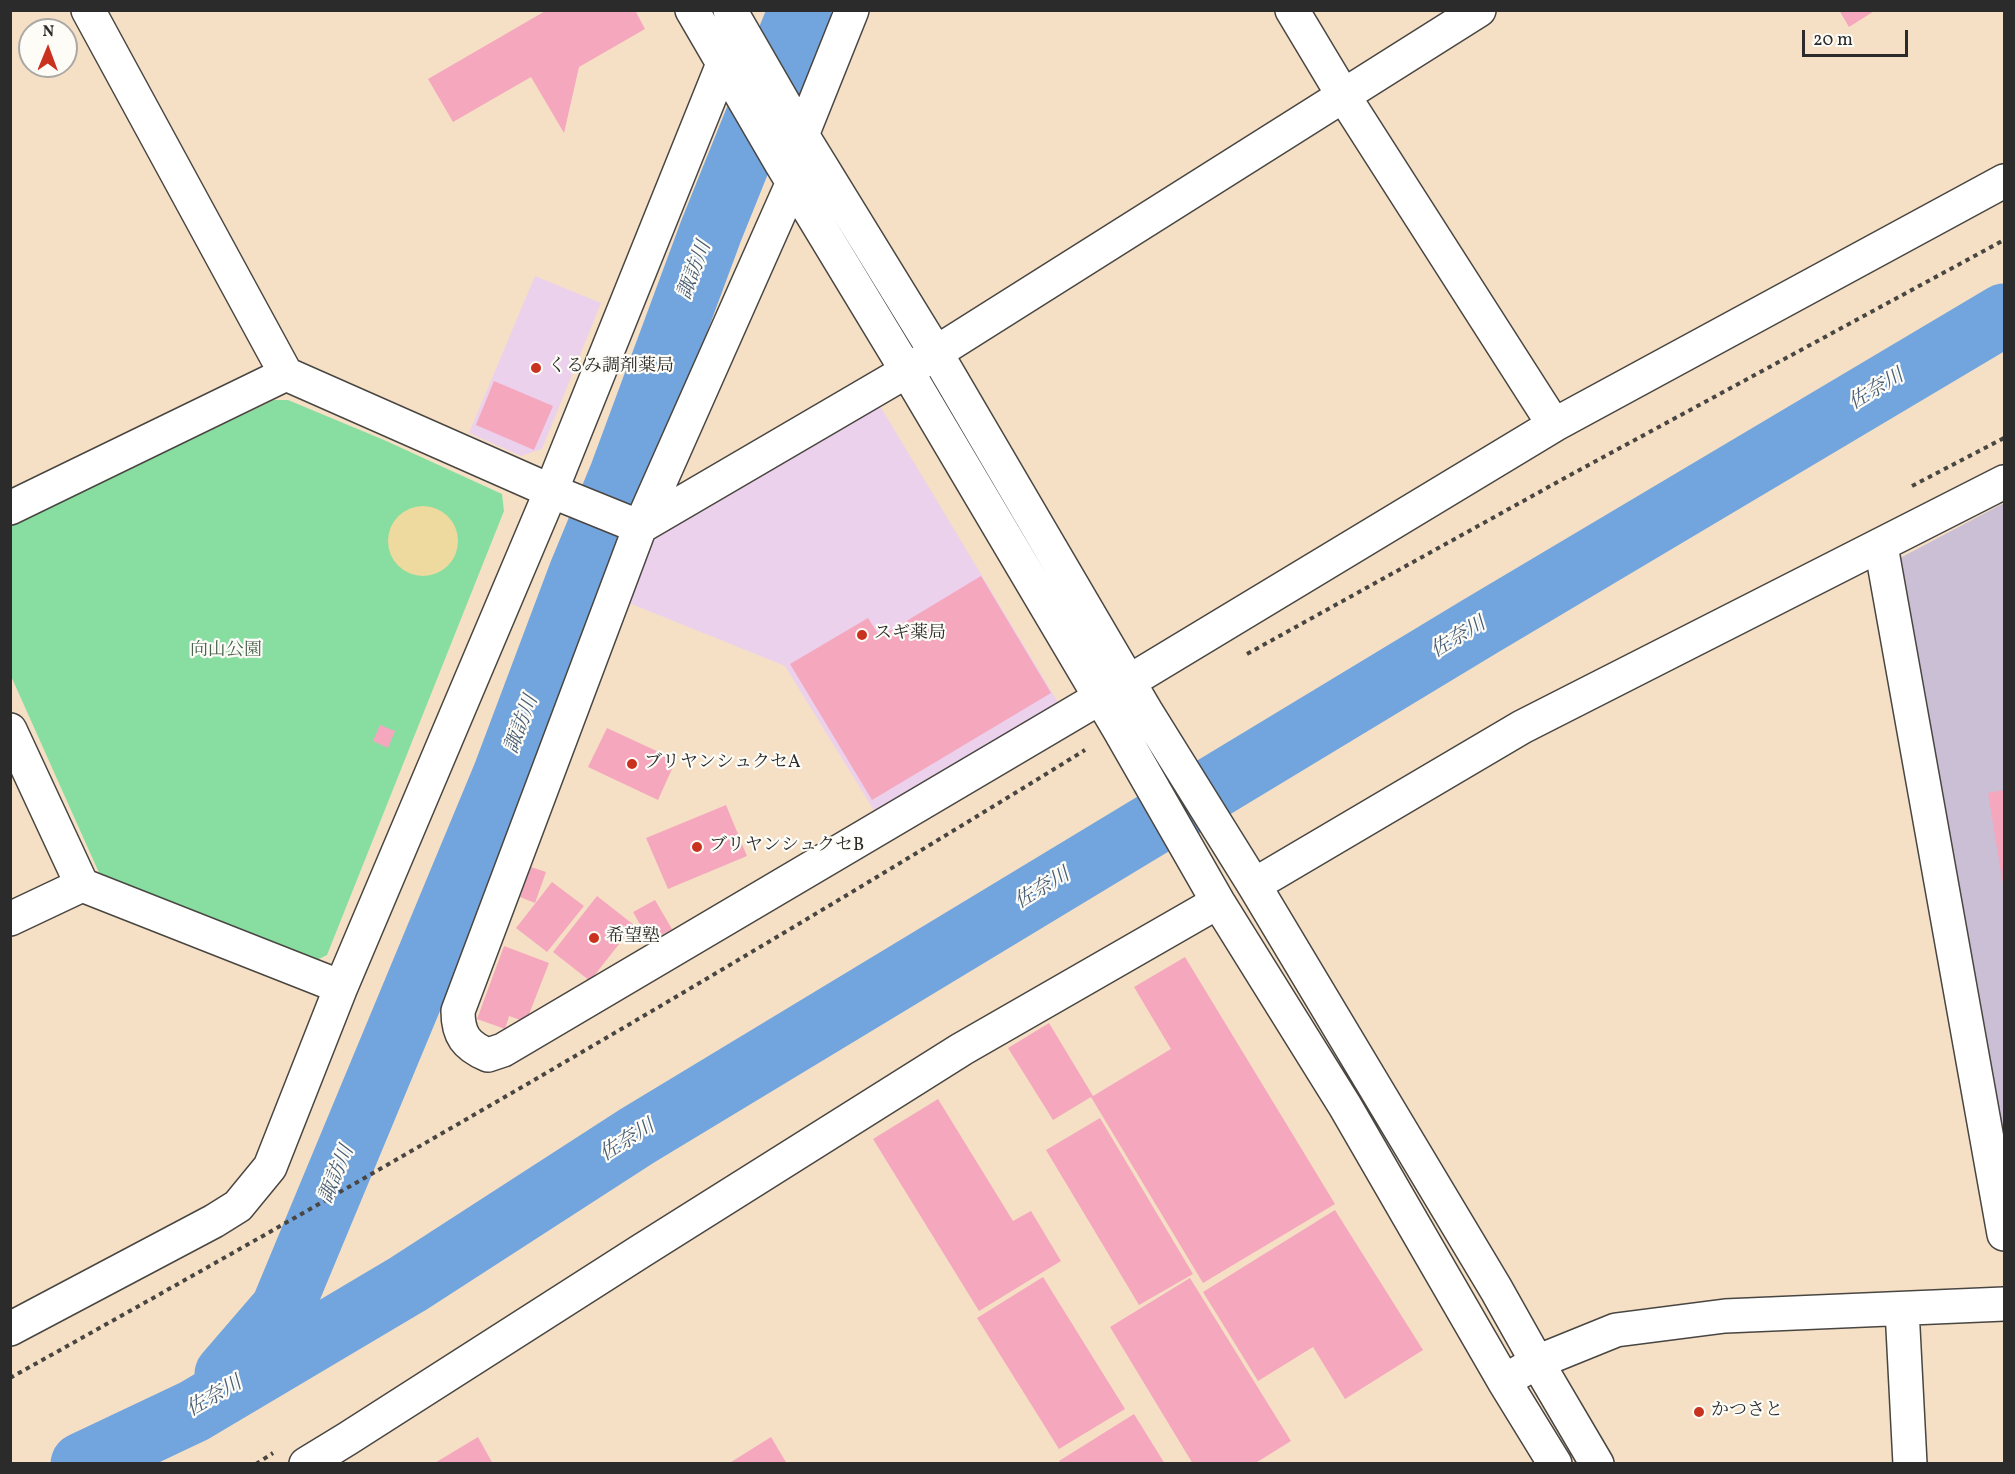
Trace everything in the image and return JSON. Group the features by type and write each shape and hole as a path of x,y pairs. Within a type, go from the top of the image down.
{"street":[{"path":"88,10 286,374 561,495 640,527"},
{"path":"692,10 1101,697 1213,893 1345,1106 1504,1381 1555,1464"},
{"path":"802,135 852,10"},
{"path":"1292,10 1343,95 1554,424"},
{"path":"640,527 907,371 1479,10"},
{"path":"732,12 802,135 936,353 1147,712 1496,1289 1536,1362 1597,1464"},
{"path":"10,1329 214,1221 238,1206 270,1167 341,987 561,495 723,64"},
{"path":"787,172 640,527 458,1011 458,1026 464,1039 474,1049 488,1055 513,1044 1101,697"},
{"path":"1130,681 1554,424 2004,181"},
{"path":"10,508 286,374"},
{"path":"1247,874 1522,727 2004,482"},
{"path":"1881,546 2004,1234"},
{"path":"10,730 82,885 341,987"},
{"path":"10,919 82,885"},
{"path":"306,1464 962,1048 1213,893"},
{"path":"1504,1381 1536,1362 1616,1330 1725,1316 2004,1304"},
{"path":"1902,1310 1910,1464"}],"path":[{"path":"1240,658 2004,240"},
{"path":"10,1377 368,1176 845,897 1086,750"}],"shaded area":[{"name":"くるみ調剤薬局","path":"535,276 601,303 542,449 521,456 469,433"},
{"name":"スギ薬局","path":"880,406 1059,704 875,812 785,666 629,603 654,539"},
{"path":"2004,503 2004,1151 1900,558"}],"green space":[{"name":"向山公園","path":"274,400 288,400 384,440 502,494 504,511 327,955 315,961 100,875 11,676 10,526"}],"sand":[{"path":"423,506 436,509 448,516 455,528 458,541 455,554 448,566 436,573 423,576 410,573 398,566 391,554 388,541 391,528 398,516 410,509"}],"building":[{"path":"547,10 635,10 645,29 579,67 564,133 531,77 453,122 428,79"},
{"path":"1839,10 1876,10 1849,27"},
{"path":"494,381 553,406 534,450 476,425"},
{"path":"981,576 1051,693 872,800 790,664 868,618 880,637"},
{"path":"380,725 395,731 388,748 373,741"},
{"name":"ブリヤンシュクセA","path":"607,728 676,760 658,800 588,767"},
{"path":"2004,790 2004,885 2003,885 1988,793"},
{"name":"ブリヤンシュクセB","path":"726,805 747,856 668,889 646,838"},
{"path":"531,867 546,872 535,903 520,897"},
{"path":"552,882 584,906 547,952 516,928"},
{"name":"希望塾","path":"597,896 634,925 590,981 553,952"},
{"path":"655,900 672,929 650,942 633,912"},
{"path":"504,946 549,963 526,1022 509,1016 505,1029 477,1019"},
{"path":"1185,957 1335,1204 1203,1283 1091,1097 1053,1120 1008,1048 1049,1023 1093,1096 1171,1049 1134,987"},
{"path":"938,1099 1013,1221 1031,1211 1061,1261 979,1311 873,1139"},
{"path":"1100,1118 1193,1274 1139,1305 1046,1150"},
{"path":"1335,1210 1423,1350 1345,1399 1313,1347 1258,1381 1203,1292"},
{"path":"1043,1277 1125,1409 1059,1449 977,1318"},
{"path":"1190,1278 1291,1441 1254,1464 1193,1464 1110,1327"},
{"path":"1134,1414 1165,1464 1061,1464 1059,1461"},
{"path":"478,1437 493,1464 433,1464"},
{"path":"771,1437 787,1464 728,1464"}],"waterway":[{"name":"諏訪川","path":"226,1374 282,1309 504,775 580,573 621,474 711,231 800,10"},
{"name":"佐奈川","path":"82,1464 194,1411 408,1284 637,1136 1479,627 2004,315"}],"place":[{"name":"くるみ調剤薬局","path":"536,368"},
{"name":"スギ薬局","path":"862,635"},
{"name":"ブリヤンシュクセA","path":"632,764"},
{"name":"ブリヤンシュクセB","path":"697,847"},
{"name":"希望塾","path":"594,938"},
{"name":"かつさと","path":"1699,1412"}]}
